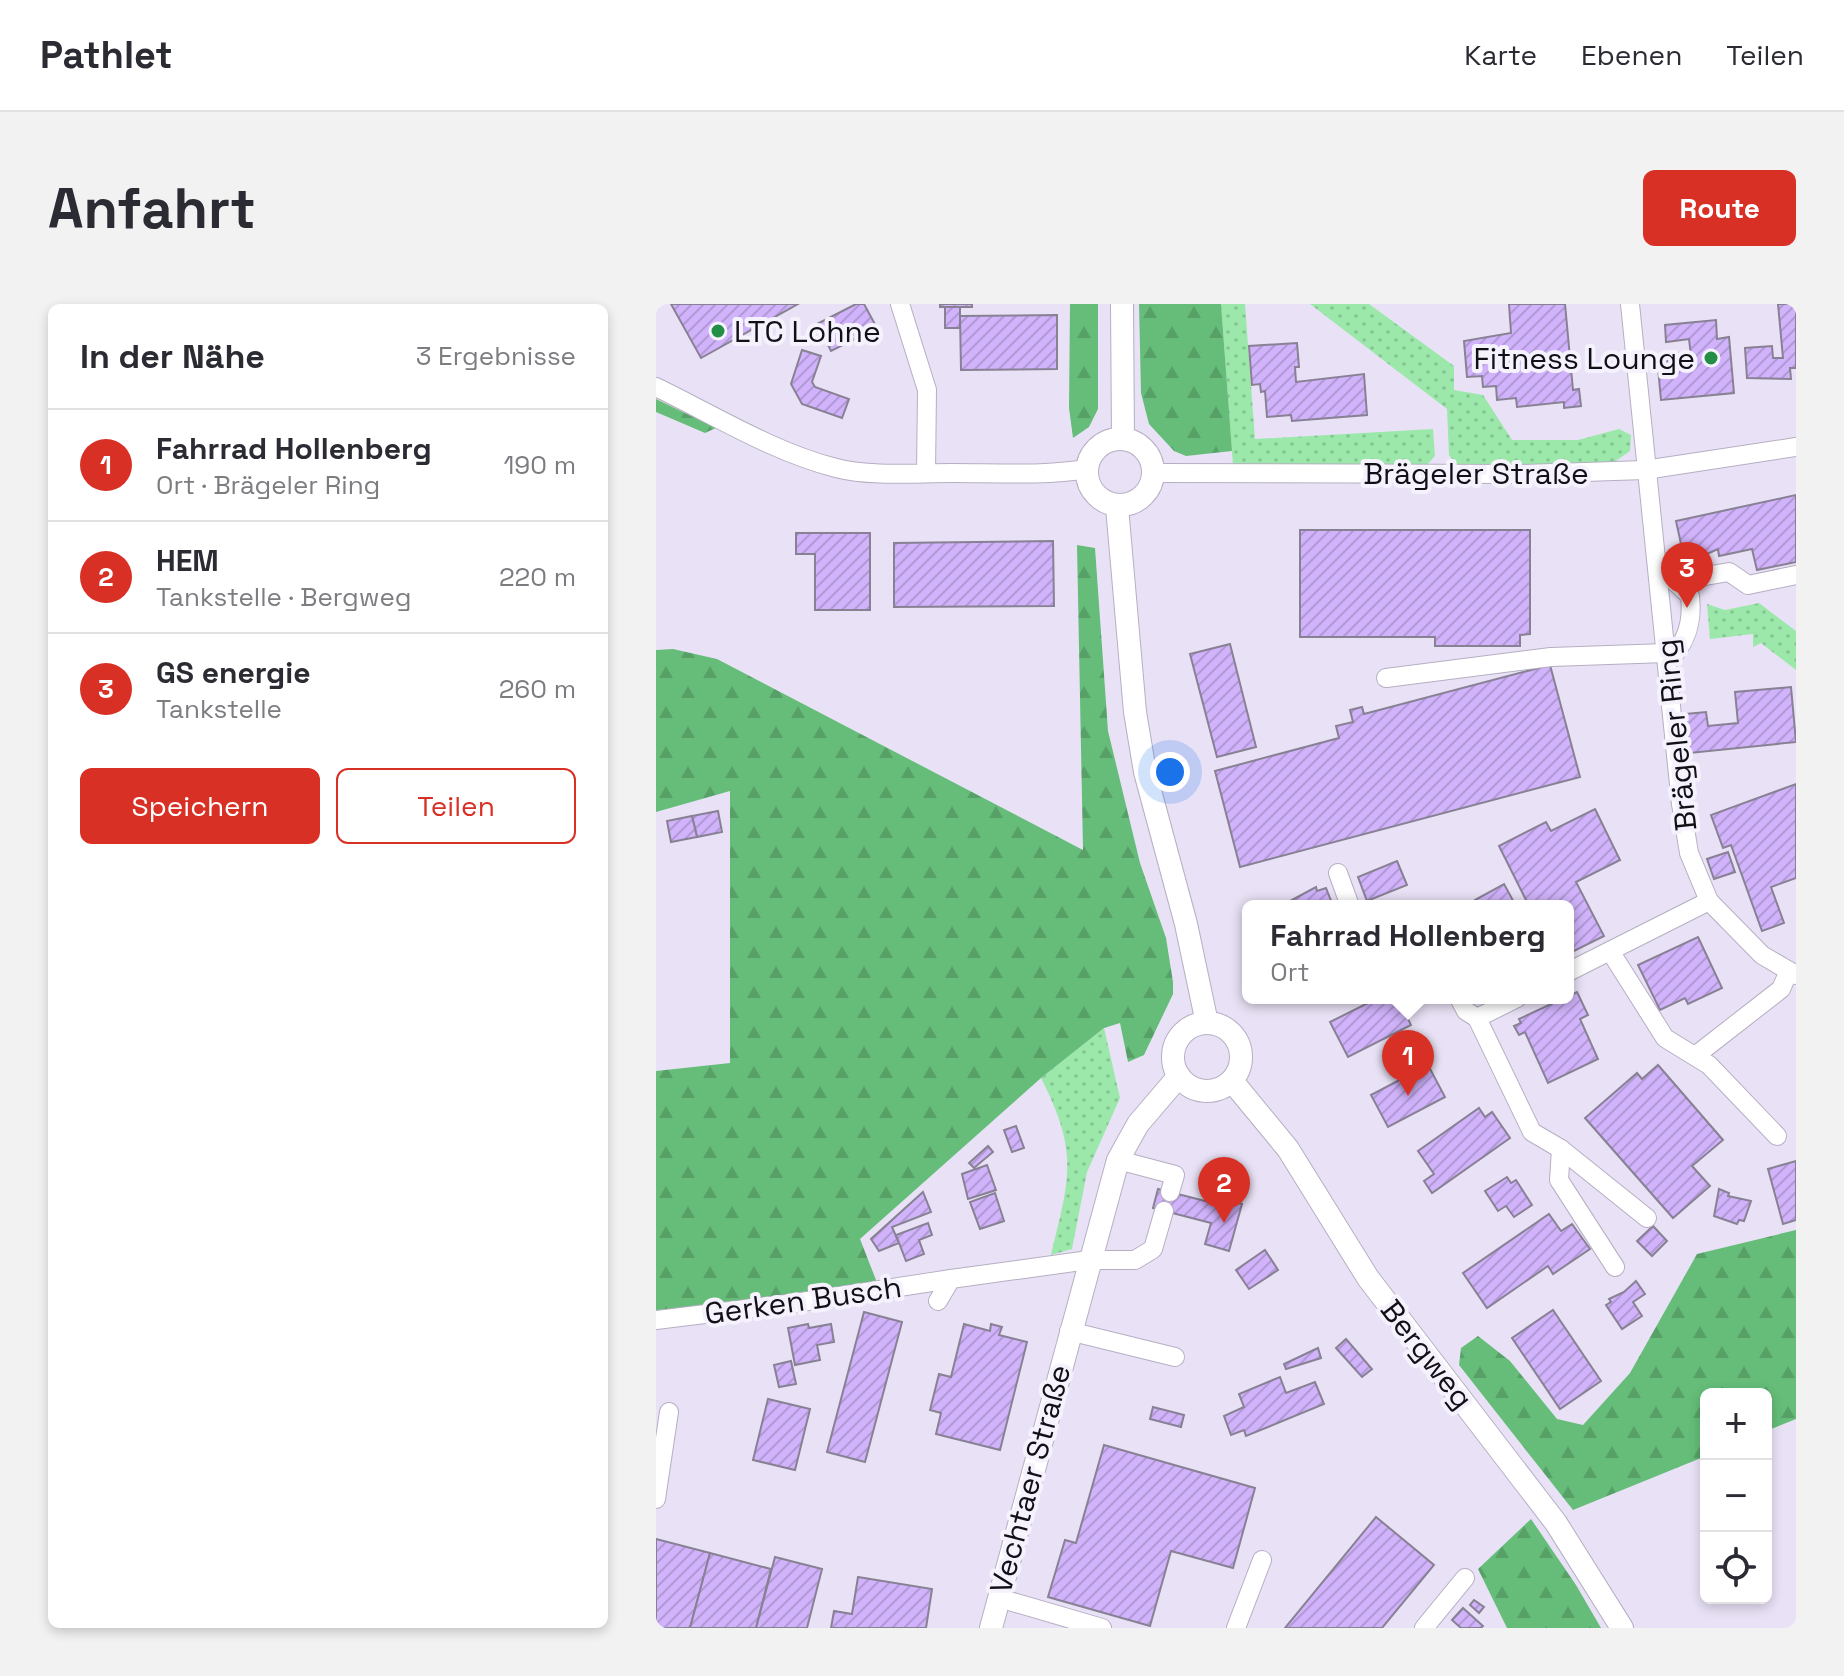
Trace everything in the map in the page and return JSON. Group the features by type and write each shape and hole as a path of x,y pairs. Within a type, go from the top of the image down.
{"main road":[{"path":"1122,304 1123,439"},
{"path":"1123,439 1144,449 1154,473 1143,497 1117,507 1095,494 1087,469 1099,446 1123,439"},
{"path":"1117,507 1135,712 1145,772 1186,924 1207,1023"},
{"path":"1207,1023 1226,1028 1239,1044 1241,1063 1232,1081 1214,1091 1185,1084 1173,1056 1175,1046 1187,1029 1207,1023"},
{"name":"Vechtaer Straße","path":"991,1628 1069,1331 1118,1160 1138,1124 1179,1076"},
{"name":"Bergweg","path":"1232,1081 1288,1149 1368,1278 1556,1523 1622,1628"}],"street":[{"path":"900,304 927,390 926,473"},
{"name":"Brägeler Ring","path":"1630,304 1645,470 1689,853 1709,901 1762,955 1792,973"},
{"path":"656,387 763,439 836,468 861,472 926,473 1060,473 1087,469"},
{"name":"Brägeler Straße","path":"1154,473 1522,474 1645,470 1796,447"},
{"path":"1386,678 1551,657 1666,657 1679,650 1692,621 1690,596 1658,569"},
{"path":"1679,584 1729,572 1748,585 1796,575"},
{"path":"1338,873 1348,900"},
{"path":"1574,969 1709,901"},
{"path":"1610,951 1665,1038 1709,1065 1777,1136"},
{"path":"1695,1056 1781,989 1792,973"},
{"path":"1462,1004 1466,1011 1477,1018 1532,1132 1561,1149 1647,1218"},
{"path":"1477,1018 1505,1004"},
{"path":"1561,1149 1559,1180 1615,1267"},
{"path":"1118,1160 1175,1175 1170,1192"},
{"name":"Gerken Busch","path":"656,1320 1089,1260 1135,1260 1153,1249 1164,1211"},
{"name":"Gerken Busch","path":"938,1301 951,1279"},
{"name":"Vechtaer Straße","path":"1069,1331 1175,1357"},
{"path":"656,1499 669,1412"},
{"path":"1236,1628 1262,1560"},
{"path":"1424,1628 1465,1578"},
{"path":"999,1598 1102,1628"}],"green space":[{"path":"1070,304 1098,304 1098,409 1089,427 1073,438 1069,408"},
{"path":"1139,304 1221,304 1232,451 1186,456 1174,451 1149,424 1141,393"},
{"path":"1221,304 1245,304 1255,439 1433,429 1435,456 1425,467 1233,466"},
{"path":"1310,304 1369,304 1454,366 1454,390 1483,395 1512,440 1578,440 1619,429 1631,435 1630,451 1613,463 1457,466 1449,455 1447,409"},
{"path":"656,399 716,428 705,433 656,412"},
{"path":"1077,545 1095,548 1108,731 1140,863 1166,938 1173,982 1173,994 1144,1055 1128,1062 1120,1023 1104,1028 1041,1078 860,1239 883,1298 656,1326 656,1071 730,1063 730,791 656,812 656,650 673,649 717,659 1083,850"},
{"path":"1759,603 1796,631 1796,670 1761,643 1753,647 1753,634 1710,639 1707,604 1725,610"},
{"path":"1104,1028 1120,1098 1087,1172 1072,1249 1051,1255 1066,1184 1066,1146 1041,1078"},
{"path":"1796,1230 1796,1419 1772,1429 1772,1388 1700,1388 1700,1458 1573,1510 1459,1365 1461,1348 1478,1336 1510,1361 1557,1419 1583,1425 1630,1373 1697,1254"},
{"path":"1531,1519 1601,1628 1507,1628 1478,1569"}],"building":[{"name":"LTC Lohne","path":"671,304 798,304 701,358"},
{"path":"856,304 864,304 877,328 831,351 817,324"},
{"path":"940,304 972,304 972,307 940,307"},
{"path":"1509,304 1565,304 1573,390 1579,389 1581,406 1564,408 1564,402 1517,407 1516,398 1497,400 1496,386 1483,387 1482,376 1467,377 1464,341 1511,333"},
{"path":"1778,304 1796,304 1796,368 1790,368 1791,379 1747,378 1745,348 1772,346 1773,358 1783,358"},
{"path":"945,307 960,307 960,328 945,328"},
{"path":"1057,315 1057,369 961,370 960,316"},
{"name":"Fitness Lounge","path":"1716,320 1717,339 1729,337 1734,393 1661,400 1658,368 1666,367 1664,363 1678,353 1686,365 1692,364 1689,339 1666,342 1665,325"},
{"path":"1297,343 1299,367 1295,367 1296,382 1364,374 1367,415 1292,421 1291,415 1267,417 1265,391 1261,392 1260,384 1252,385 1249,346"},
{"path":"802,350 821,356 812,382 815,387 849,399 842,418 802,404 791,384"},
{"path":"1796,495 1796,562 1757,570 1752,549 1719,556 1718,549 1698,558 1681,544 1676,521"},
{"path":"1300,530 1530,530 1530,634 1520,635 1520,646 1435,646 1435,637 1300,637"},
{"path":"796,533 870,533 870,610 815,610 815,554 796,554"},
{"path":"1053,541 1054,606 894,607 894,543"},
{"path":"1230,644 1256,747 1217,757 1190,654"},
{"path":"1550,665 1580,777 1240,867 1215,771 1339,738 1336,726 1353,722 1350,710 1362,707 1364,714"},
{"path":"1791,687 1796,742 1690,753 1686,714 1706,712 1708,726 1738,723 1735,692"},
{"path":"1796,784 1796,878 1771,887 1784,923 1762,931 1731,845 1723,848 1711,815"},
{"path":"1595,809 1620,860 1576,882 1604,936 1574,951 1574,900 1526,900 1499,846 1546,822 1551,831"},
{"path":"718,811 722,832 697,837 692,816"},
{"path":"692,816 697,837 671,842 667,821"},
{"path":"1728,852 1735,872 1714,879 1707,859"},
{"path":"1397,861 1407,885 1367,900 1358,877"},
{"path":"1504,884 1513,900 1475,900"},
{"path":"1316,887 1317,891 1326,888 1331,900 1292,900"},
{"path":"1698,937 1722,988 1688,1004 1685,998 1660,1010 1638,965"},
{"path":"1577,992 1588,1015 1580,1019 1598,1059 1548,1083 1525,1032 1519,1035 1514,1026 1521,1023 1519,1019 1551,1004 1574,1004 1574,993"},
{"path":"1366,1004 1401,1004 1411,1025 1348,1057 1330,1022"},
{"path":"1428,1065 1445,1097 1388,1127 1371,1095"},
{"path":"1658,1065 1723,1140 1692,1166 1710,1186 1673,1218 1585,1118 1637,1073 1642,1079"},
{"path":"1479,1108 1485,1117 1492,1112 1510,1138 1432,1193 1424,1181 1434,1174 1418,1151"},
{"path":"1016,1126 1024,1148 1012,1152 1004,1130"},
{"path":"988,1146 993,1152 974,1168 969,1163"},
{"path":"1796,1161 1796,1220 1783,1224 1768,1169"},
{"path":"987,1165 996,1190 968,1199 962,1174"},
{"path":"1507,1177 1511,1183 1516,1180 1532,1205 1514,1217 1506,1206 1498,1211 1485,1191"},
{"path":"1158,1189 1217,1204 1219,1197 1242,1204 1229,1251 1205,1244 1211,1223 1153,1208"},
{"path":"1719,1189 1729,1193 1728,1196 1751,1201 1744,1221 1739,1220 1737,1224 1714,1216"},
{"path":"923,1192 931,1212 892,1227 899,1243 879,1251 871,1239"},
{"path":"995,1193 1004,1221 980,1229 970,1202"},
{"path":"1549,1214 1561,1231 1572,1224 1590,1249 1553,1274 1548,1266 1487,1308 1463,1273"},
{"path":"928,1223 932,1235 919,1240 924,1254 906,1261 896,1235"},
{"path":"1653,1226 1667,1241 1652,1256 1637,1241"},
{"path":"1265,1250 1278,1270 1249,1289 1236,1270"},
{"path":"1636,1281 1645,1294 1633,1302 1642,1316 1622,1329 1606,1305 1611,1302 1609,1299 1624,1292"},
{"path":"1553,1310 1601,1381 1560,1409 1512,1338"},
{"path":"864,1312 902,1322 865,1462 827,1452"},
{"path":"808,1324 809,1328 831,1324 834,1342 817,1345 820,1360 795,1365 788,1328"},
{"path":"964,1324 990,1331 991,1324 1002,1327 999,1335 1027,1342 1000,1450 936,1434 941,1413 930,1410 939,1374 951,1377"},
{"path":"1346,1339 1372,1369 1362,1377 1336,1348"},
{"path":"1318,1348 1321,1358 1286,1369 1284,1364"},
{"path":"791,1361 796,1384 779,1387 774,1365"},
{"path":"1280,1377 1286,1393 1315,1382 1324,1404 1246,1436 1244,1430 1231,1435 1224,1416 1244,1407 1239,1394"},
{"path":"768,1399 810,1409 795,1470 753,1460"},
{"path":"1153,1407 1184,1415 1181,1427 1150,1419"},
{"path":"1104,1445 1255,1488 1233,1568 1171,1551 1150,1626 1048,1597 1065,1540 1076,1543"},
{"path":"1376,1517 1434,1565 1382,1628 1285,1628"},
{"path":"656,1539 710,1553 690,1628 656,1628"},
{"path":"710,1553 771,1569 756,1628 690,1628"},
{"path":"775,1557 822,1569 807,1628 756,1628"},
{"path":"858,1577 932,1589 926,1628 831,1628 834,1611 852,1614"},
{"path":"1474,1600 1484,1607 1479,1613 1470,1605"},
{"path":"1463,1608 1483,1626 1481,1628 1461,1628 1452,1620"}],"place":[{"name":"LTC Lohne","path":"718,331"},
{"name":"Fitness Lounge","path":"1711,358"},
{"name":"GS energie","path":"1687,608"},
{"name":"Fahrrad Hollenberg","path":"1408,1096"},
{"name":"HEM","path":"1224,1223"}]}
